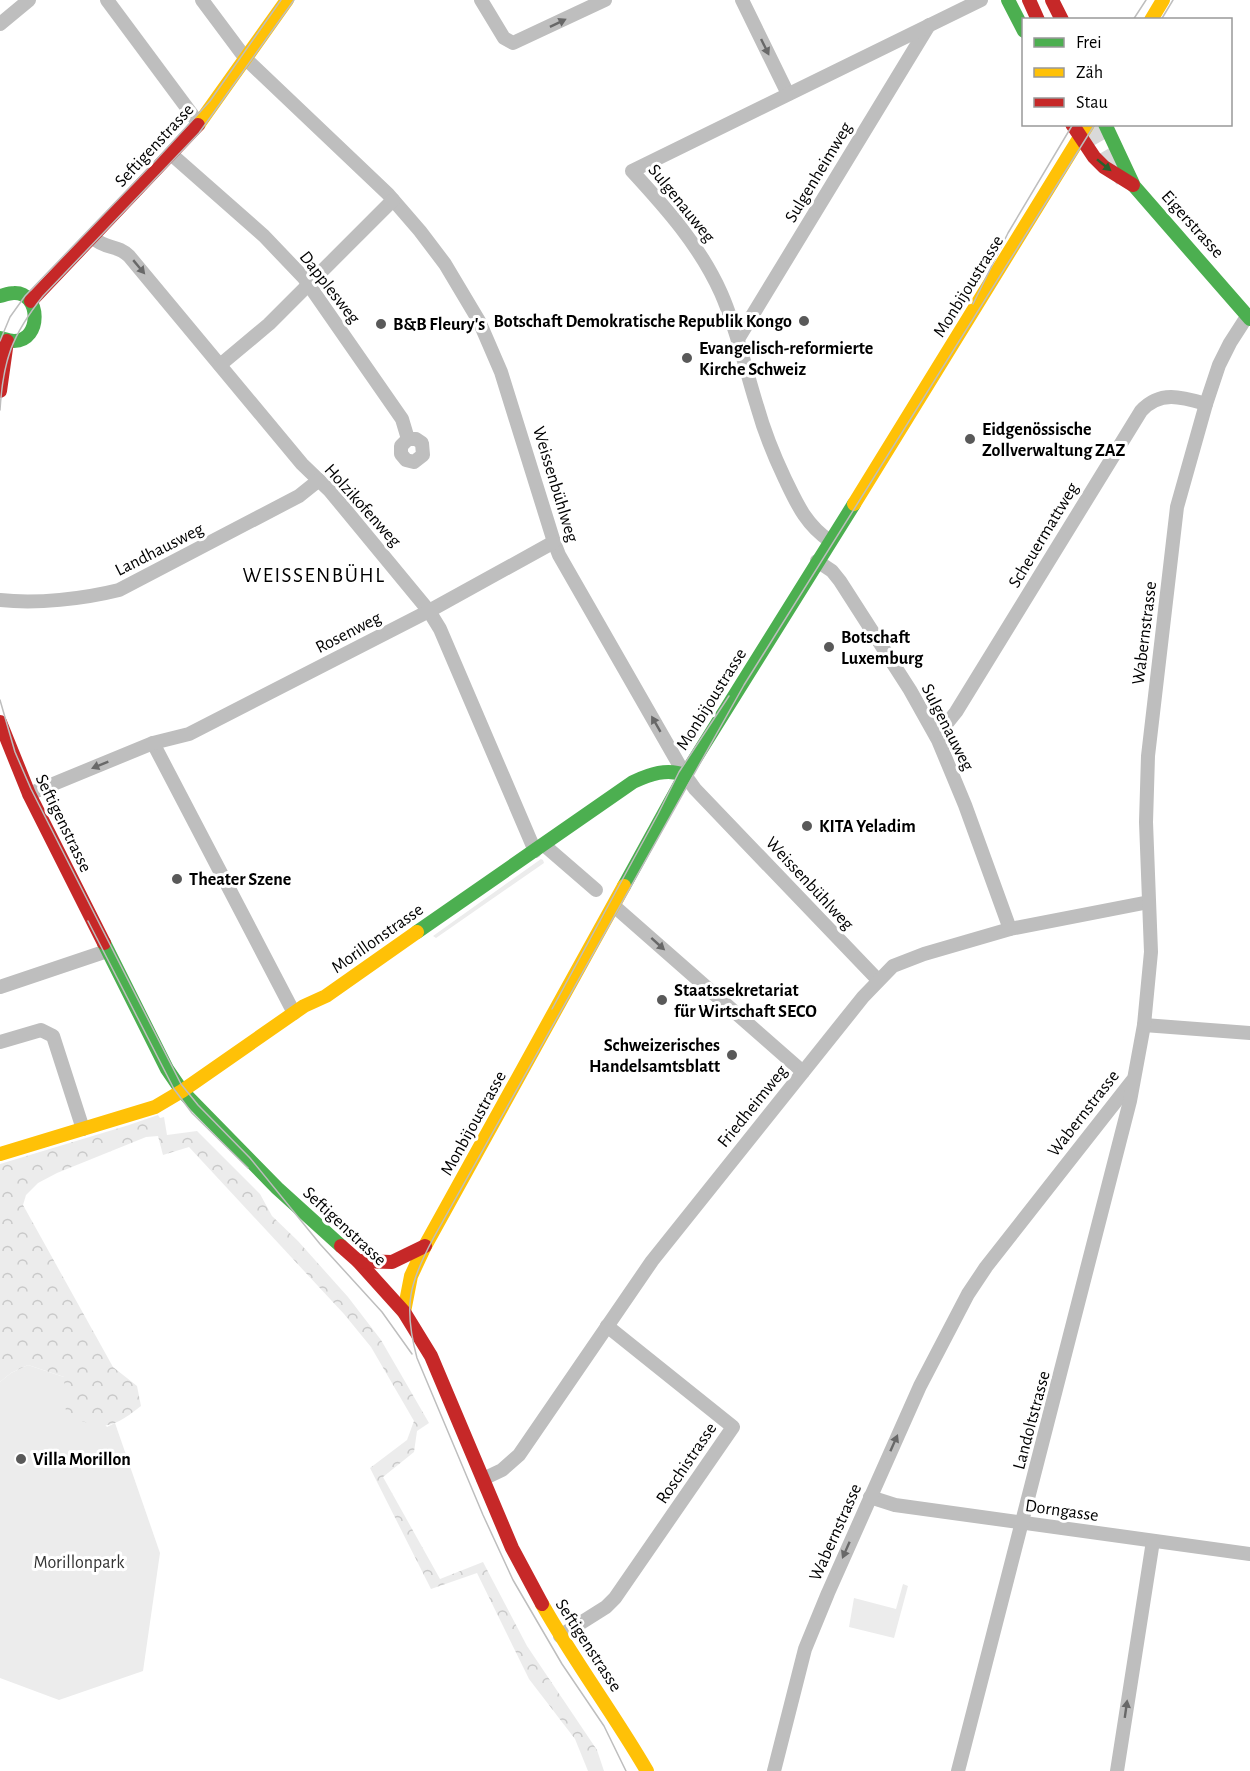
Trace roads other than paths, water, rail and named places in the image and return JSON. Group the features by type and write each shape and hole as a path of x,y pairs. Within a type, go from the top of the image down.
{"main road":[{"name":"Seftigenstrasse","path":"31,301 199,124 287,0"},
{"path":"1008,0 1022,29"},
{"path":"1029,0 1037,18"},
{"path":"1052,0 1061,18"},
{"path":"1151,18 1163,0"},
{"name":"Eigerstrasse","path":"1073,126 1094,157 1104,167 1134,186"},
{"name":"Monbijoustrasse","path":"404,1312 411,1276 425,1246 685,775 1087,126"},
{"name":"Eigerstrasse","path":"1107,126 1110,139 1134,186 1249,316"},
{"path":"0,296 20,293 31,301 36,314 33,330 22,339 4,339 0,391"},
{"name":"Seftigenstrasse","path":"0,722 29,794 167,1070 182,1091 272,1183 358,1261 404,1312 431,1356 516,1556 560,1636 625,1733 647,1771"},
{"name":"Morillonstrasse","path":"0,1155 155,1107 182,1091 294,1013 326,996 633,782 666,771 685,775"},
{"path":"358,1261 392,1262 425,1246"}],"street":[{"path":"0,24 29,0"},
{"path":"107,0 199,124"},
{"name":"Weissenbühlweg","path":"202,0 246,59 393,200 445,264 489,342 511,400 554,542 580,593 685,775 695,789 878,980"},
{"path":"481,0 504,38 513,43 605,0"},
{"path":"742,0 788,94"},
{"name":"Sulgenauweg","path":"830,541 819,534 804,517 778,464 757,408 738,339 717,283 693,242 671,213 632,171 981,0"},
{"name":"Sulgenheimweg","path":"738,339 929,25"},
{"name":"Dapplesweg","path":"171,154 264,236 309,284 402,419 408,439"},
{"path":"220,365 269,324 393,200"},
{"name":"Holzikofenweg","path":"92,237 101,245 119,249 129,256 302,464 330,491 429,611 440,629 539,848 596,890"},
{"name":"Wabernstrasse","path":"774,1771 805,1649 870,1497 936,1354 983,1272 1135,1077 1144,1025 1151,946 1146,822 1148,756 1177,507 1206,404 1230,343 1249,316"},
{"name":"Scheuermattweg","path":"934,732 948,722 956,712 1141,411 1149,403 1167,397 1206,404"},
{"name":"Landhausweg","path":"0,600 77,598 119,590 299,496 319,480"},
{"name":"Rosenweg","path":"29,794 153,743 189,734 429,611 554,542"},
{"name":"Sulgenauweg","path":"817,561 840,580 934,732 965,804 1010,929"},
{"path":"153,743 294,1013"},
{"name":"Friedheimweg","path":"483,1479 502,1470 516,1458 652,1261 803,1072 878,980 890,969 903,961 1010,929 1149,902"},
{"path":"614,906 803,1072"},
{"path":"0,987 107,951"},
{"path":"1144,1025 1250,1034"},
{"path":"0,1042 41,1030 53,1036 83,1129"},
{"name":"Landoltstrasse","path":"958,1771 1135,1077"},
{"name":"Roschistrasse","path":"560,1636 606,1607 615,1598 733,1426 607,1326"},
{"name":"Dorngasse","path":"870,1497 895,1505 1250,1554"},
{"path":"1117,1769 1153,1541"}],"tunnel":[{"path":"1090,126 1109,159 1125,178"}],"tram line":[{"path":"0,341 10,317 25,296 210,101 281,0"},
{"path":"0,410 1,392 11,349 32,310 199,133 294,0"},
{"path":"1134,18 1146,0"},
{"path":"1162,18 1173,0"},
{"path":"973,304 1008,233 1072,126"},
{"path":"626,1771 604,1726 562,1664 513,1580 483,1515 417,1358 410,1324 414,1282 434,1237 744,685 1094,126"},
{"path":"552,1009 679,772 729,696"},
{"path":"0,700 15,752 31,789 181,1084 198,1105 250,1158 320,1244 382,1312 412,1354"},
{"path":"88,921 174,1089 192,1113 248,1168"}],"place":[{"name":"Botschaft Demokratische Republik Kongo","path":"804,321"},
{"name":"B&B Fleury's","path":"381,324"},
{"name":"Evangelisch-reformierte Kirche Schweiz","path":"687,358"},
{"name":"Eidgenössische Zollverwaltung ZAZ","path":"970,439"},
{"name":"Botschaft Luxemburg","path":"829,647"},
{"name":"KITA Yeladim","path":"807,826"},
{"name":"Theater Szene","path":"177,879"},
{"name":"Staatssekretariat für Wirtschaft SECO","path":"662,1000"},
{"name":"Schweizerisches Handelsamtsblatt","path":"732,1055"},
{"name":"Villa Morillon","path":"21,1459"}],"district":[{"name":"WEISSENBÜHL","path":"314,575"}],"park label":[{"name":"Morillonpark","path":"79,1562"}]}
